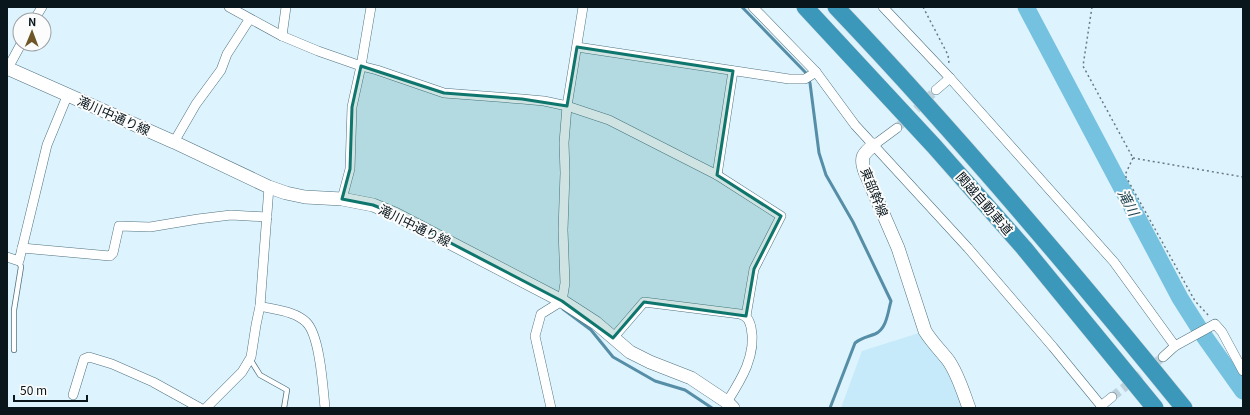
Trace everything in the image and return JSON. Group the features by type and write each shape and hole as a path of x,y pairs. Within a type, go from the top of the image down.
{"highway":[{"name":"関越自動車道","path":"805,7 919,130 1024,248 1155,408"},
{"name":"関越自動車道","path":"836,7 954,135 1039,233 1184,408"}],"street":[{"path":"229,7 250,20 282,36 318,51 444,93 522,99 567,106 609,120 717,175 781,216 754,269 746,316"},
{"path":"282,36 286,7"},
{"path":"342,199 350,169 352,107 370,7"},
{"path":"551,408 535,336 541,314 562,301 565,283 563,230 565,173 564,143 567,106 583,7"},
{"path":"753,7 810,75 925,199 968,248 1102,407 1112,397"},
{"path":"883,7 950,78 1114,262 1176,346"},
{"path":"174,142 196,104 221,70 227,54 250,20"},
{"path":"577,47 789,79 810,75"},
{"path":"7,68 16,52"},
{"name":"滝川中通り線","path":"7,68 174,142 269,187 286,193 305,197 342,199 373,205 396,214 562,301 596,323 630,352 650,362 691,378 730,405"},
{"path":"717,175 733,71"},
{"path":"936,90 950,78"},
{"path":"7,257 19,261 47,145 68,94"},
{"path":"874,145 897,128"},
{"name":"東部幹線","path":"874,145 864,153 862,161 865,172 898,248 925,330 953,368 970,408"},
{"path":"206,408 242,372 250,359 260,306 269,187"},
{"path":"22,248 110,256 113,253 119,226 150,227 231,215 267,217"},
{"path":"613,338 644,302 746,316 749,320 752,334 751,353 730,405"},
{"path":"260,306 293,314 306,322 313,333 317,347 325,408"},
{"path":"1163,358 1176,346 1213,324 1222,332 1243,370"},
{"path":"73,395 84,359 89,356 112,364 153,382 200,408"}],"lane":[{"path":"14,350 14,310 21,267 19,261"},
{"path":"250,359 260,375 287,390 284,408"}],"path":[{"path":"923,7 948,56 950,78"},
{"path":"1092,7 1083,66 1133,158"},
{"path":"1133,158 1243,177"},
{"path":"1133,158 1126,175 1195,301 1213,324"}],"highlighted area":[{"path":"577,47 733,71 717,175 781,216 754,269 746,316 644,302 613,338 562,301 395,214 373,205 342,199 350,169 352,107 361,66 444,93 522,99 567,106"}],"shaded area":[{"path":"919,333 950,376 962,408 841,408 862,351"}],"waterway":[{"path":"742,7 806,73 810,83 819,153 826,175 853,222 891,301 885,324 879,332 855,343 830,408"},
{"name":"滝川","path":"1026,7 1180,298 1204,336 1243,391"},
{"path":"563,309 591,330 613,357 655,381 685,390 712,408"}],"tunnel":[{"path":"897,128 936,90"},
{"path":"1112,397 1163,357"}]}
